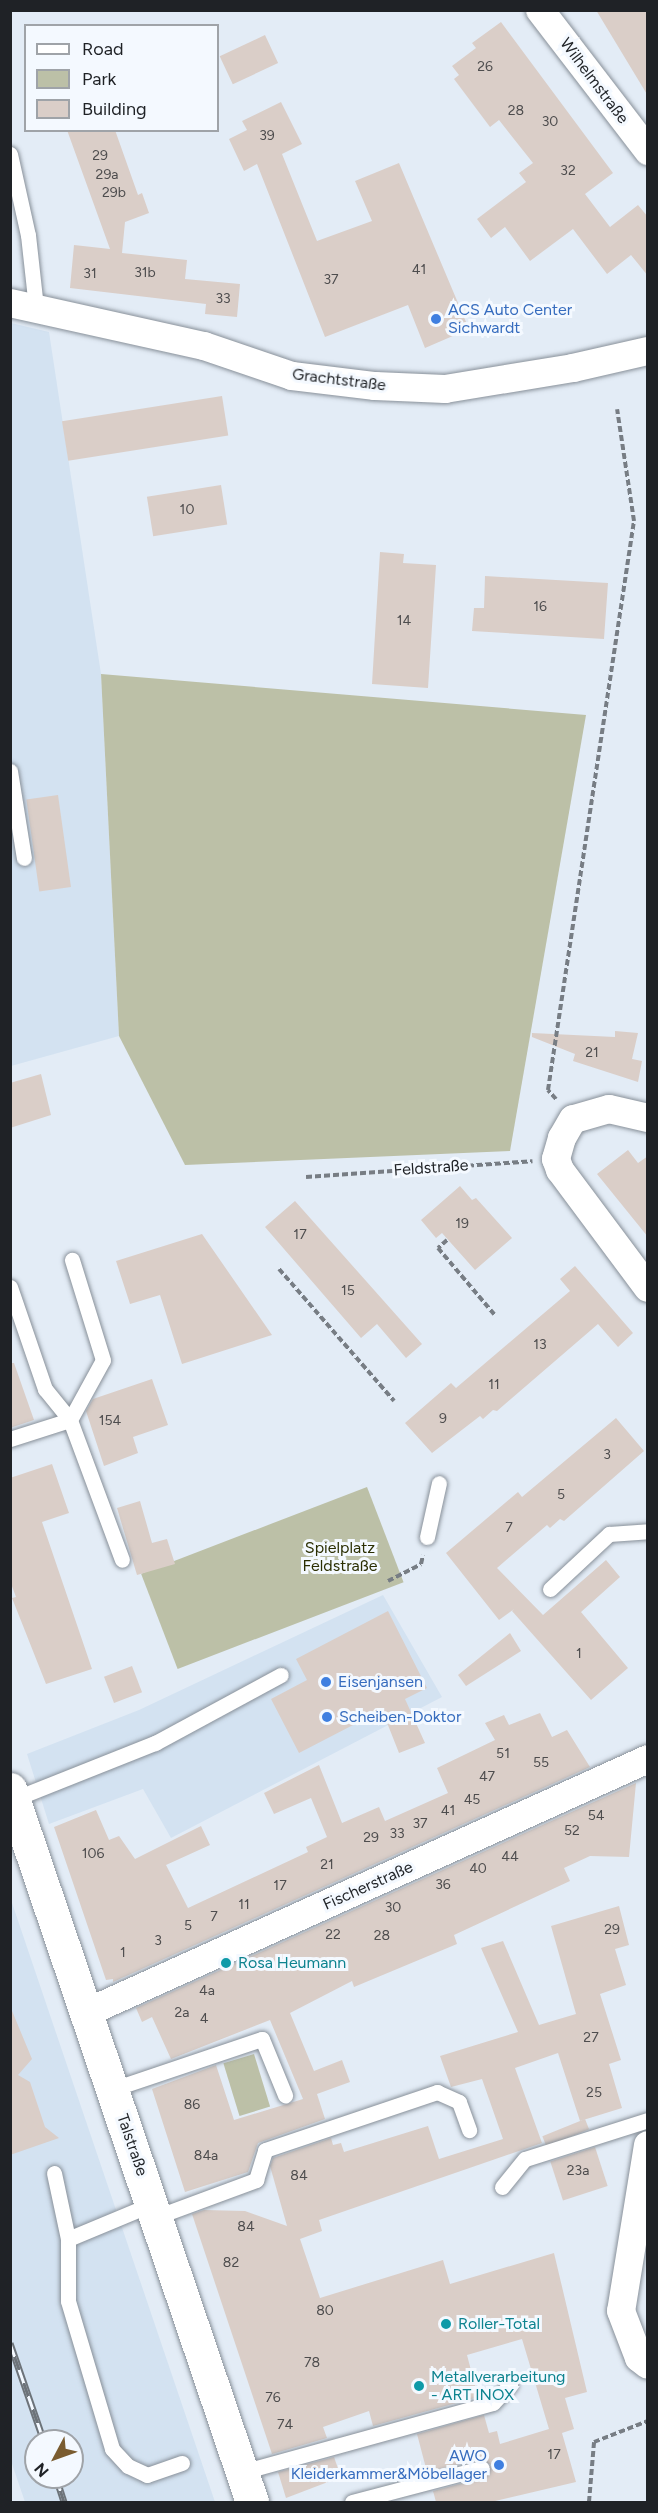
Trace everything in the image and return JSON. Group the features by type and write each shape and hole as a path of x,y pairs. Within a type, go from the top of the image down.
{"main road":[{"name":"Talstraße","path":"12,1794 88,2012 247,2487"}],"street":[{"name":"Wilhelmstraße","path":"540,10 648,151"},
{"name":"Grachtstraße","path":"23,305 204,346 292,376 395,388 445,388 573,368 648,351"},
{"path":"648,1119 609,1109 573,1119 561,1138 556,1159 560,1170 648,1288"},
{"name":"Fischerstraße","path":"88,2012 648,1759"},
{"path":"648,2145 621,2311 639,2358 648,2365"}],"lane":[{"name":"Grachtstraße","path":"10,154 28,235 23,305"},
{"path":"10,771 24,858"},
{"path":"10,1439 70,1420 103,1360 72,1260"},
{"path":"10,1287 45,1389 70,1420 122,1560"},
{"path":"427,1537 439,1483"},
{"path":"550,1589 609,1534 648,1531"},
{"path":"12,1794 155,1743 280,1675"},
{"path":"113,2089 261,2039 285,2095"},
{"path":"68,2239 256,2180 265,2150 436,2092 459,2102 469,2130"},
{"path":"502,2187 525,2159 648,2120"},
{"path":"54,2174 68,2239 68,2301 112,2449 128,2466 147,2475 182,2463"},
{"path":"247,2487 493,2403 510,2385"},
{"path":"352,2502 482,2468"}],"path":[{"path":"573,1119 548,1090 634,521 617,409"},
{"name":"Feldstraße","path":"306,1177 556,1159"},
{"path":"447,1240 438,1248 494,1314"},
{"path":"279,1269 394,1401"},
{"path":"388,1581 421,1564 427,1537"},
{"path":"589,2502 594,2442 648,2421"}],"shaded area":[{"path":"11,323 49,332 101,674 119,1036 11,1066"},
{"path":"383,1595 442,1697 171,1838 143,1789 49,1824 27,1754 139,1710"},
{"path":"10,1897 215,2502 25,2502 11,2461"}],"green space":[{"path":"101,674 586,715 510,1151 185,1165 119,1036"},
{"name":"Spielplatz Feldstraße","path":"367,1487 404,1582 178,1669 141,1574"},
{"path":"254,2054 270,2107 239,2116 223,2063"}],"building":[{"path":"596,10 648,10 648,96"},
{"path":"501,22 613,173 585,194 610,227 638,205 648,217 648,276 631,255 607,274 573,229 530,261 505,227 491,238 477,219 526,182 519,173 533,163 499,120 490,127 454,79 459,75 452,66 476,48 472,43"},
{"path":"265,35 278,63 233,84 220,56"},
{"path":"281,102 302,144 282,154 317,241 372,221 355,181 399,163 469,329 425,348 408,305 325,337 257,164 244,171 229,139 247,130 242,121"},
{"path":"68,132 116,132 138,195 142,193 149,213 125,222 122,253 187,260 185,279 240,284 237,317 205,314 206,304 70,288 74,245 110,249"},
{"path":"222,396 228,436 68,461 62,421"},
{"path":"221,485 227,525 153,536 147,497"},
{"path":"380,552 404,554 403,563 436,565 428,688 372,684"},
{"path":"485,576 608,583 604,639 472,631 474,608 484,608"},
{"path":"58,795 71,887 39,892 26,799"},
{"path":"615,1031 638,1033 632,1059 642,1061 638,1082 573,1061 575,1054 532,1037 532,1033 615,1037"},
{"path":"41,1074 51,1115 10,1128 10,1083"},
{"path":"628,1150 638,1163 648,1156 648,1237 597,1174"},
{"path":"460,1186 472,1200 476,1198 512,1238 475,1270 442,1233 436,1238 421,1220"},
{"path":"295,1201 422,1344 406,1358 377,1324 361,1338 265,1227"},
{"path":"202,1234 272,1335 182,1364 160,1295 130,1304 116,1261"},
{"path":"575,1266 633,1333 618,1347 598,1324 497,1411 493,1410 483,1419 480,1416 432,1453 405,1423 451,1383 456,1388 570,1291 560,1279"},
{"path":"10,1363 14,1363 34,1420 10,1428"},
{"path":"152,1379 168,1425 133,1437 138,1453 104,1466 86,1411 93,1399"},
{"path":"616,1418 644,1451 564,1521 560,1519 550,1528 547,1525 497,1568 543,1615 606,1560 620,1577 581,1612 628,1668 591,1700 512,1611 514,1609 499,1620 446,1553 518,1492 522,1497"},
{"path":"52,1464 69,1513 42,1522 92,1669 46,1684 12,1598 16,1597 10,1581 10,1478"},
{"path":"140,1501 152,1543 167,1539 175,1564 137,1575 117,1508"},
{"path":"388,1611 427,1688 405,1699 425,1743 399,1753 382,1710 299,1753 271,1699 307,1680 296,1659"},
{"path":"510,1633 521,1651 466,1686 458,1675"},
{"path":"132,1666 142,1692 114,1703 104,1677"},
{"path":"540,1713 552,1737 567,1730 590,1767 113,1982 113,1979 106,1980 54,1827 96,1810 109,1840 119,1836 135,1859 201,1826 210,1845 166,1865 188,1908 308,1852 306,1847 327,1837 311,1798 274,1814 264,1793 319,1765 342,1823 379,1807 385,1821 448,1793 437,1768 495,1740 485,1723 504,1715 509,1725"},
{"path":"636,1783 629,1857 590,1856 564,1868 570,1881 454,1935 457,1944 354,1987 352,1981 290,2013 314,2071 342,2060 350,2082 317,2094 325,2119 258,2143 248,2172 185,2192 152,2089 216,2065 234,2120 303,2099 270,2020 171,2059 152,2017 142,2022 136,2008"},
{"path":"619,1906 629,1945 615,1949 626,1985 600,1994 621,2060 609,2064 622,2108 580,2121 558,2053 515,2068 542,2143 319,2220 322,2231 300,2239 320,2298 443,2260 450,2284 554,2253 587,2392 565,2398 574,2429 562,2433 576,2482 491,2502 436,2502 433,2491 485,2477 491,2465 480,2459 427,2472 417,2434 484,2415 489,2433 497,2431 500,2444 549,2429 522,2339 467,2355 478,2397 373,2426 369,2411 323,2427 327,2438 272,2454 192,2214 204,2210 245,2211 287,2226 270,2166 273,2158 331,2138 333,2145 341,2143 344,2152 428,2126 439,2159 503,2139 482,2079 451,2087 440,2056 518,2032 481,1948 503,1941 539,2025 576,2014 551,1926"},
{"path":"10,2006 32,2059 18,2075 30,2082 45,2127 59,2138 10,2155"},
{"path":"585,2119 589,2129 546,2146 542,2136"},
{"path":"595,2147 608,2186 563,2201 550,2162"},
{"path":"334,2457 341,2477 286,2498 278,2472"}],"railway":[{"path":"10,2343 40,2429"},
{"path":"60,2489 64,2502"}],"place":[{"name":"ACS Auto Center Sichwardt","path":"436,319"},
{"name":"Eisenjansen","path":"326,1682"},
{"name":"Scheiben-Doktor","path":"327,1717"},
{"name":"Rosa Heumann","path":"226,1963"},
{"name":"Roller-Total","path":"446,2324"},
{"name":"Metallverarbeitung - ART INOX","path":"419,2386"},
{"name":"AWO Kleiderkammer&Möbellager","path":"499,2465"}]}
